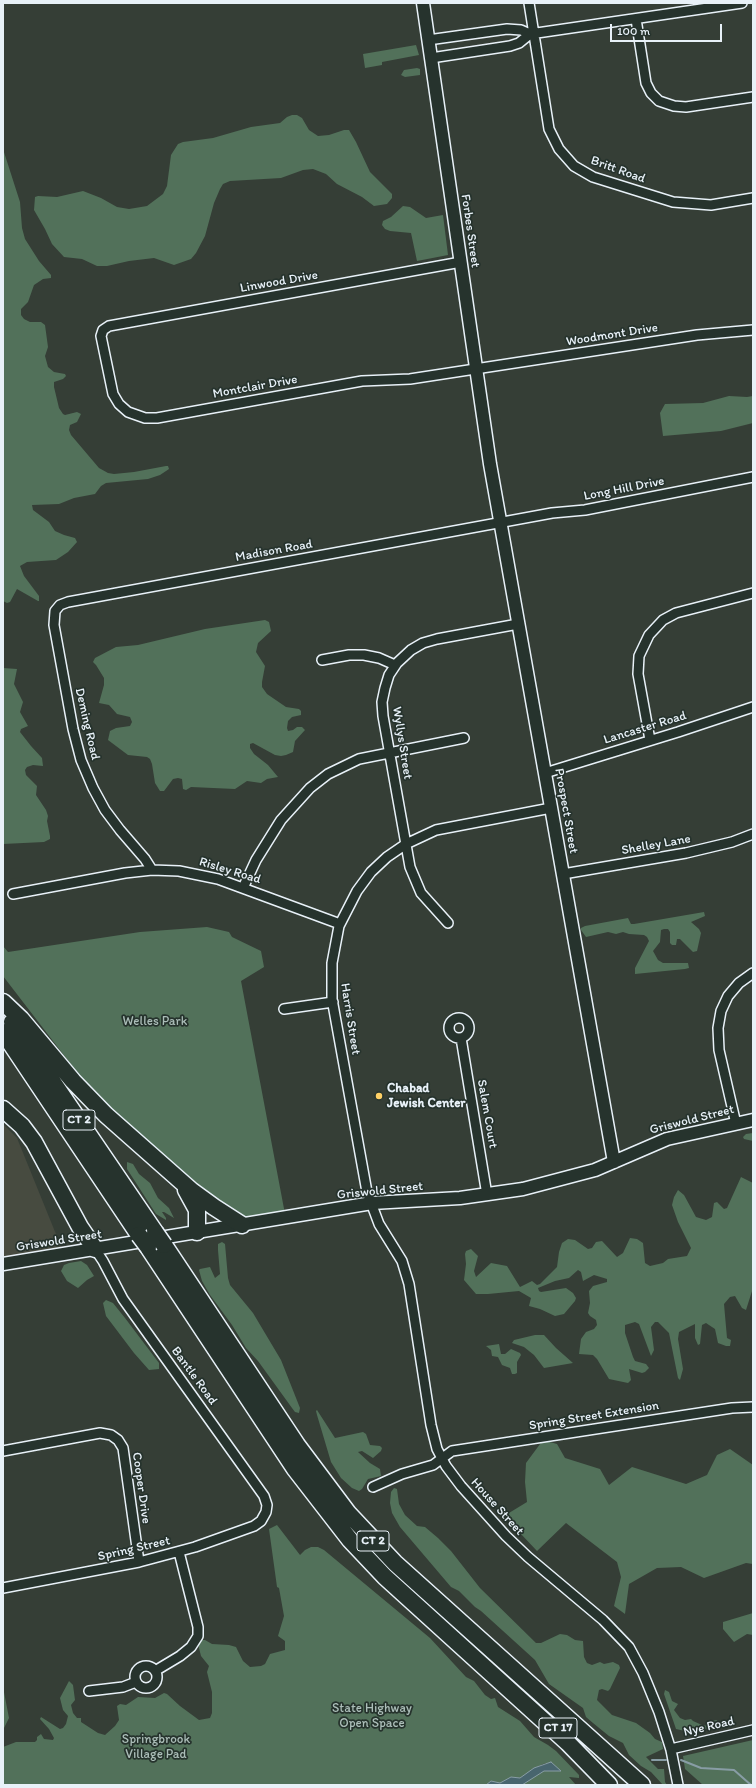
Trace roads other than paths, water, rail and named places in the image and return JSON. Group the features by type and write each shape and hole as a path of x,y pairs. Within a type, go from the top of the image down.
{"highway":[{"path":"3,1002 27,1025 91,1101 181,1182 214,1207 242,1225"},
{"name":"CT 2","path":"3,1008 160,1238 297,1445 348,1513 378,1546 405,1572 642,1785"},
{"name":"CT 2","path":"3,1032 295,1469 338,1526 381,1574 568,1743 609,1785"},
{"path":"3,1049 49,1101"},
{"path":"3,1109 22,1126 34,1142 80,1227 95,1249"},
{"path":"181,1182 197,1210 197,1232"},
{"name":"CT 17","path":"493,1674 547,1717 620,1785"}],"main road":[{"name":"Forbes Street","path":"423,3 490,464"},
{"name":"Prospect Street","path":"490,464 614,1162"},
{"name":"Griswold Street","path":"3,1264 371,1204 449,1199 523,1189 574,1177 614,1162 666,1139 753,1120"}],"street":[{"name":"Britt Road","path":"529,3 532,34 549,129 559,150 574,166 593,177 673,202 711,205 753,198"},
{"path":"431,58 510,46 532,34 742,3"},
{"path":"636,18 646,83 651,93 659,101 674,106 686,107 753,97"},
{"path":"428,40 507,29 521,30 532,34"},
{"name":"Linwood Drive","path":"103,330 109,326 461,262"},
{"name":"Montclair Drive","path":"103,330 101,340 113,394 123,409 134,415 145,418 163,417 362,381 410,379 476,368"},
{"name":"Woodmont Drive","path":"476,368 697,335 753,330"},
{"name":"Long Hill Drive","path":"500,522 552,513 584,510 753,477"},
{"name":"Madison Road","path":"55,611 60,605 68,602 500,522"},
{"path":"650,740 638,674 640,656 649,635 663,620 676,614 753,593"},
{"name":"Deming Road","path":"55,611 54,625 73,729 81,760 93,788 106,810 152,870"},
{"name":"Wyllys Street","path":"448,923 425,899 418,887 410,867 389,753 382,702 387,681 395,665 411,650 430,641 518,624"},
{"path":"322,660 349,655 364,655 379,658 395,665"},
{"name":"Lancaster Road","path":"545,772 650,740 753,706"},
{"path":"243,888 256,860 273,831 290,809 310,788 328,774 348,763 464,738"},
{"name":"Harris Street","path":"371,1204 364,1178 333,1002 332,963 336,938 340,924 350,902 364,881 383,860 406,844 426,834 447,827 551,808"},
{"name":"Shelley Lane","path":"563,874 686,853 732,842 753,834"},
{"name":"Risley Road","path":"13,894 125,873 152,870 192,873 218,879 340,924"},
{"path":"736,1124 719,1050 718,1028 721,1011 728,996 739,983 753,973"},
{"path":"284,1009 333,1002"},
{"name":"Salem Court","path":"461,1038 487,1195"},
{"name":"House Street","path":"371,1204 379,1224 399,1254 407,1276 431,1425 434,1440 442,1458 464,1490 506,1536 528,1557 603,1620 628,1645 647,1680 671,1749 678,1785"},
{"name":"Bantle Road","path":"95,1249 131,1311 264,1496 267,1508 264,1518"},
{"name":"Spring Street Extension","path":"373,1487 402,1474 433,1465 452,1451 724,1410 753,1407"},
{"name":"Cooper Drive","path":"3,1451 100,1433 110,1435 118,1440 123,1448 139,1562"},
{"name":"Spring Street","path":"3,1588 139,1562 179,1552 243,1531 257,1524 264,1518"},
{"path":"155,1671 180,1656 191,1647 198,1636 198,1627 179,1552"},
{"path":"142,1666 149,1666 155,1671 156,1681 152,1686 145,1688 136,1682 135,1675 142,1666"},
{"path":"89,1691 123,1687 136,1682"},
{"name":"Nye Road","path":"671,1749 753,1730"}],"water":[{"path":"551,1762 561,1771 544,1771 522,1785 486,1785 491,1781 500,1783 511,1777 520,1778 534,1768"}],"waterway":[{"path":"652,1760 666,1760"},
{"path":"681,1760 701,1768 734,1770 751,1785"}],"place":[{"name":"Chabad Jewish Center","path":"379,1096"}],"park label":[{"name":"Welles Park","path":"155,1022"},
{"name":"State Highway Open Space","path":"372,1716"},
{"name":"Springbrook Village Pad","path":"156,1748"}]}
